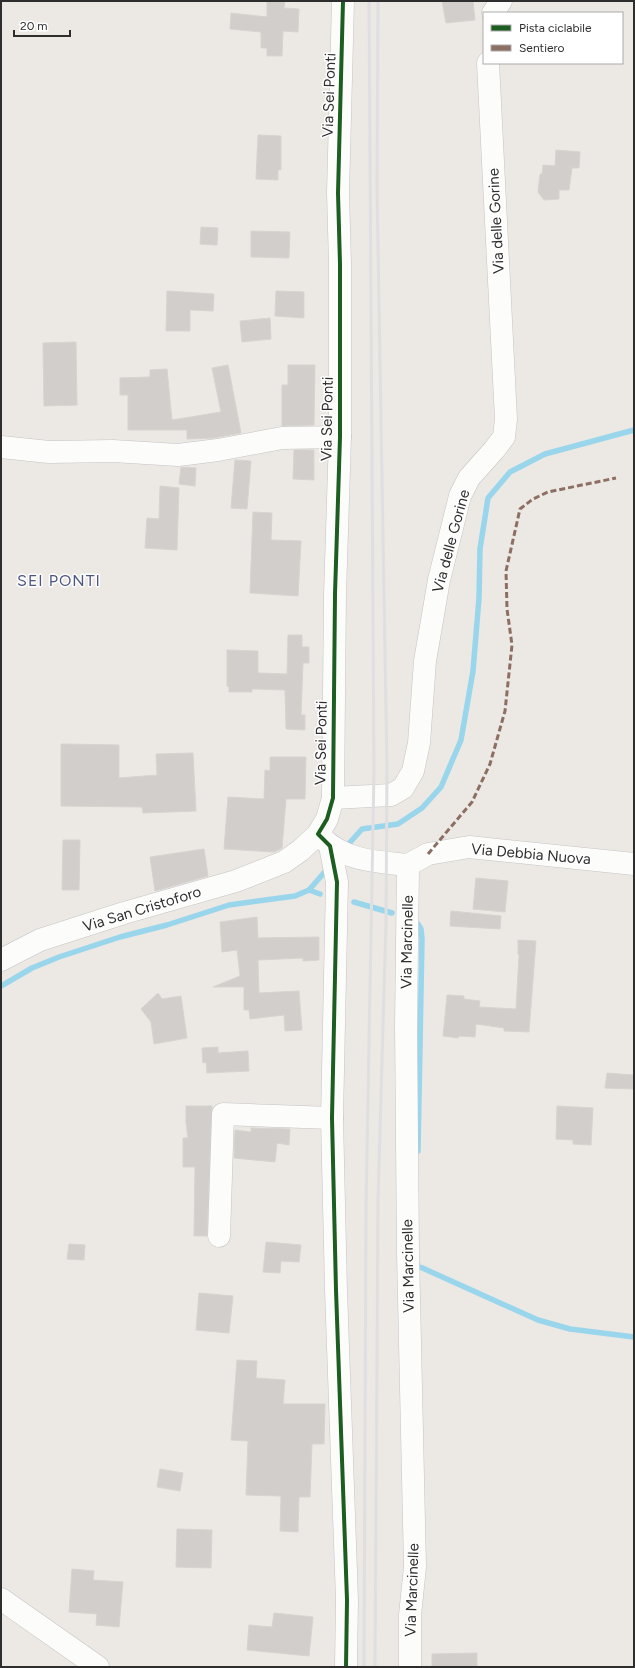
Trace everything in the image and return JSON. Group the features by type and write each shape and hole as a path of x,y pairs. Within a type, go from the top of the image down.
{"street":[{"name":"Via Sei Ponti","path":"284,862 301,850 324,840 327,819 333,798 335,594 340,437 340,264 338,193 343,1"},
{"path":"494,12 502,1"},
{"name":"Via delle Gorine","path":"333,798 392,795 403,788 413,771 419,743 425,661 439,580 460,496 469,478 504,437 506,419 488,64"},
{"path":"1,447 49,452 113,452 178,455 282,438 340,437"},
{"path":"324,840 358,859 408,865"},
{"path":"324,840 337,882 332,1118 336,1290 347,1600 346,1667"},
{"name":"Via Debbia Nuova","path":"408,865 428,854 469,847 634,864"},
{"name":"Via San Cristoforo","path":"1,960 40,940 124,913 236,881 284,862"},
{"name":"Via Marcinelle","path":"408,865 406,1049 408,1261 414,1567 410,1615 410,1667"},
{"path":"219,1236 223,1114 332,1118"},
{"path":"1,1599 98,1667"}],"building":[{"path":"267,1 285,1 284,8 299,9 298,32 283,31 282,56 267,56 267,48 261,48 261,32 230,29 231,13 267,17"},
{"path":"442,1 473,1 475,20 446,23"},
{"path":"258,135 281,136 281,170 278,170 278,180 256,179"},
{"path":"556,150 580,152 579,168 572,168 569,190 559,190 559,199 544,200 538,192 540,174 542,174 543,165 555,166"},
{"path":"201,227 218,228 217,245 200,244"},
{"path":"251,231 290,232 289,258 251,257"},
{"path":"167,291 214,294 213,311 190,310 190,331 166,331"},
{"path":"276,291 304,292 304,318 275,316"},
{"path":"270,318 271,339 242,342 240,321"},
{"path":"76,342 77,405 44,406 43,343"},
{"path":"228,365 241,433 213,438 187,439 187,430 128,430 128,395 120,395 120,378 150,377 150,370 167,369 172,420 221,412 212,368"},
{"path":"288,365 315,365 314,425 282,426 282,385 288,385"},
{"path":"294,450 314,450 314,480 293,479"},
{"path":"235,460 251,461 247,509 231,508"},
{"path":"181,467 196,468 195,486 179,484"},
{"path":"160,486 179,488 177,550 145,548 147,518 159,519"},
{"path":"253,512 272,513 271,540 301,541 298,596 250,593"},
{"path":"288,635 302,635 302,647 309,647 309,663 303,663 301,715 305,715 305,730 286,729 285,690 252,689 252,692 229,692 229,687 227,686 227,650 258,651 258,673 287,674"},
{"path":"61,744 119,745 119,778 157,775 156,754 193,753 196,811 143,813 142,807 61,806"},
{"path":"270,757 306,757 305,799 286,799 282,848 274,852 224,849 228,797 264,799 265,770 270,771"},
{"path":"63,840 80,840 79,890 62,890"},
{"path":"204,849 208,876 155,891 150,857"},
{"path":"476,878 508,881 505,912 473,909"},
{"path":"451,911 501,916 500,929 450,926"},
{"path":"257,917 258,938 319,937 319,960 303,961 303,958 258,960 259,993 299,991 302,1030 285,1031 284,1015 250,1019 249,1010 244,1010 244,987 213,987 240,976 237,950 222,952 220,922"},
{"path":"518,940 536,941 529,1032 504,1031 504,1028 476,1024 475,1037 459,1036 458,1038 443,1036 447,995 464,996 464,999 480,1001 479,1007 516,1009 519,955"},
{"path":"158,993 162,999 181,996 187,1038 154,1044 151,1022 141,1009"},
{"path":"218,1047 218,1053 248,1051 249,1071 207,1073 206,1062 203,1063 202,1048"},
{"path":"607,1073 634,1075 634,1089 605,1088"},
{"path":"186,1106 212,1106 207,1236 194,1236 195,1167 183,1167 183,1138 188,1138"},
{"path":"557,1106 593,1108 591,1145 573,1144 573,1140 556,1139"},
{"path":"251,1128 290,1129 289,1145 277,1143 275,1162 234,1158 235,1130 251,1132"},
{"path":"266,1242 301,1245 299,1262 281,1261 280,1273 263,1272"},
{"path":"69,1244 85,1245 84,1260 67,1259"},
{"path":"199,1293 233,1296 229,1333 196,1330"},
{"path":"237,1360 257,1361 256,1378 285,1380 283,1404 325,1404 324,1444 312,1444 310,1497 299,1497 298,1532 280,1531 281,1496 246,1495 248,1441 231,1440"},
{"path":"160,1469 183,1473 180,1491 157,1487"},
{"path":"177,1529 212,1530 211,1568 176,1567"},
{"path":"72,1569 94,1571 93,1580 123,1582 119,1627 96,1625 97,1614 69,1612"},
{"path":"274,1613 313,1617 309,1656 247,1650 249,1625 272,1627"},
{"path":"477,1653 477,1667 432,1667 432,1654"}],"waterway":[{"path":"345,848 362,829 398,824 422,808 441,787 461,740 473,671 479,598 480,549 488,498 510,472 545,454 634,430"},
{"path":"1,986 32,968 59,957 120,937 167,925 229,905 295,896 309,890 329,867"},
{"path":"309,890 320,894"},
{"path":"354,902 392,913"},
{"path":"418,924 421,929 422,939 418,1151"},
{"path":"417,1262 418,1266 538,1320 570,1329 634,1337"}],"railway":[{"path":"364,1667 366,1208 374,770 369,1"},
{"path":"375,1667 378,1201 386,921 387,768 377,187 378,1"}],"marked path":[{"path":"428,854 472,802 490,764 505,711 512,645 507,609 506,571 520,509 533,499 548,492 616,478"}],"cycle path":[{"path":"343,1 338,193 340,264 340,437 335,594 333,798 327,819 318,834 330,846 337,882 332,1118 336,1290 347,1600 346,1667"}],"district":[{"name":"SEI PONTI","path":"59,580"}]}
